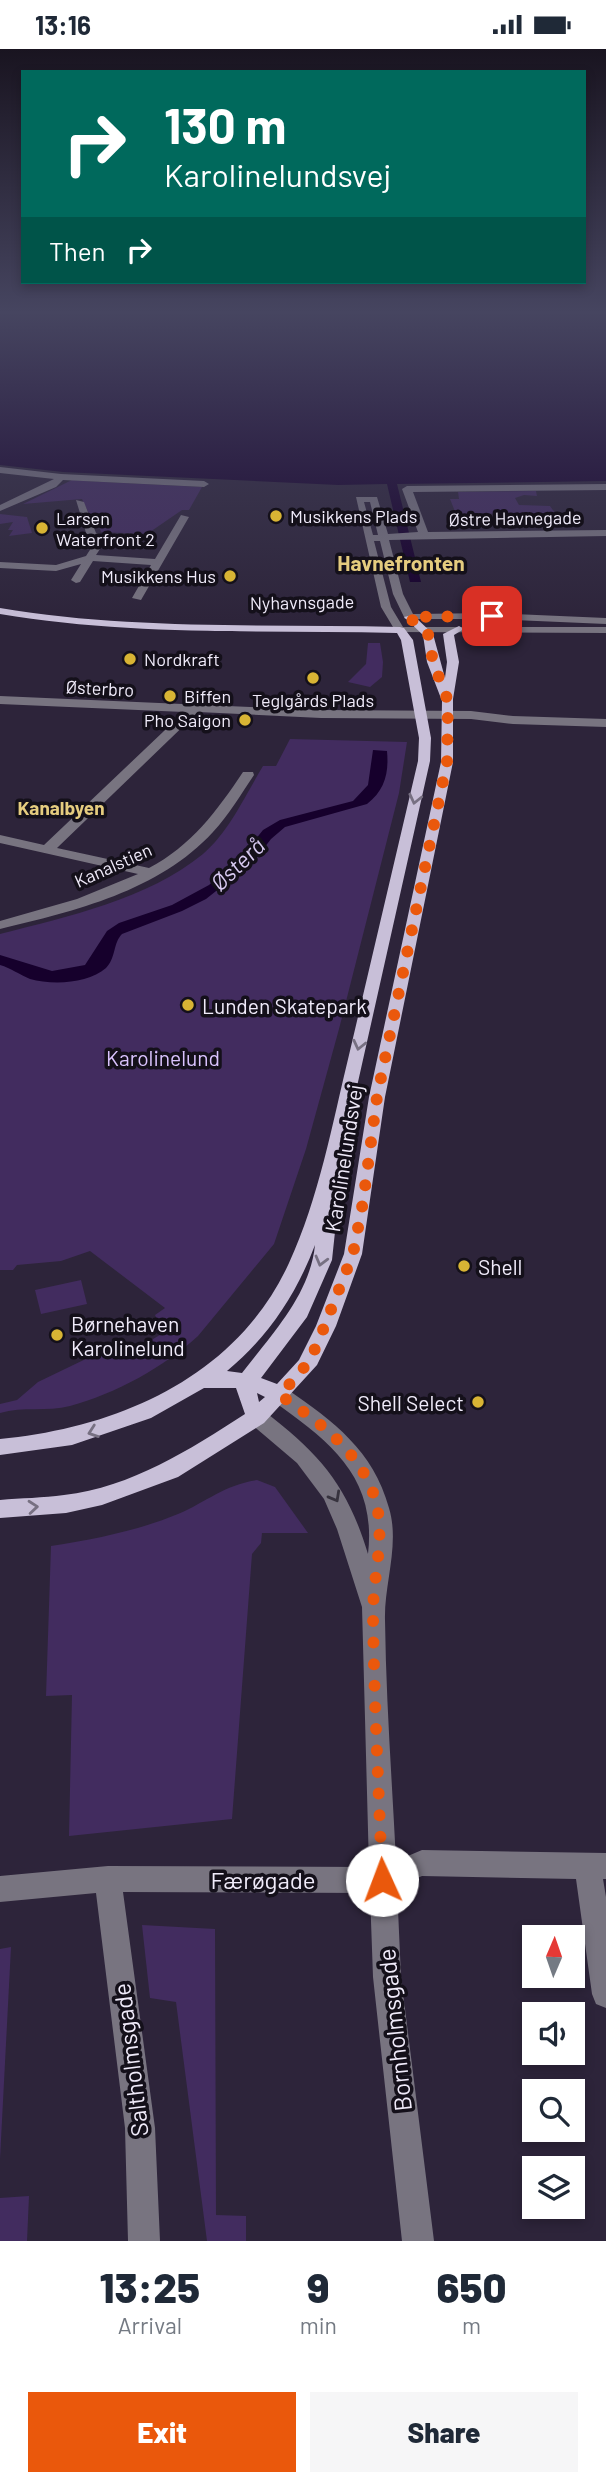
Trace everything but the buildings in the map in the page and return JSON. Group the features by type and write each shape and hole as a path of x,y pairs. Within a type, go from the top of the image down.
{"main road":[{"name":"Nyhavnsgade","path":"0,602 48,611 163,619 406,628"},
{"name":"Nyhavnsgade","path":"0,611 28,617 111,623 256,628 406,628"},
{"path":"406,628 409,617"},
{"name":"Karolinelundsvej","path":"0,1447 55,1443 91,1433 156,1405 197,1381 253,1336 279,1301 305,1248 336,1145 424,761 425,739 406,628 428,634 433,662 448,712 445,773 377,1097 353,1254 317,1345 307,1364 257,1417 197,1456 137,1484 66,1504 0,1509"},
{"path":"448,712 453,662 448,634 459,629"},
{"path":"257,1417 250,1406 246,1391 247,1381 300,1312 323,1260 336,1145"},
{"path":"197,1381 223,1378 247,1381 280,1395"}],"street":[{"path":"0,470 61,477 204,484"},
{"path":"0,508 53,485 61,477"},
{"name":"Østre Havnegade","path":"424,535 407,489 606,487"},
{"path":"359,499 374,499 398,594 409,617 492,616 605,624 452,622 406,628 386,607 359,499"},
{"path":"76,580 103,537 92,536 79,502"},
{"path":"137,599 184,517"},
{"name":"Østre Havnegade","path":"367,538 606,533"},
{"path":"0,565 56,568 91,558 158,562"},
{"name":"Nyhavnsgade","path":"406,628 605,624"},
{"name":"Østerbro","path":"0,700 420,717 448,712 513,720 606,723"},
{"path":"47,850 194,709"},
{"name":"Kanalstien","path":"0,925 52,912 106,893 151,873 206,832 248,775"},
{"path":"0,839 151,873"},
{"name":"Bornholmsgade","path":"280,1395 340,1440 367,1479 379,1510 381,1541 373,1608 387,1977 418,2241"},
{"name":"Bornholmsgade","path":"257,1417 310,1462 327,1483 341,1509 373,1608"},
{"name":"Færøgade","path":"0,1889 108,1879 382,1880 422,1863 597,1865"},
{"path":"597,1865 604,1982"},
{"name":"Saltholmsgade","path":"108,1879 140,2128 144,2241"}],"green space":[{"path":"72,480 202,487 189,510 182,510 147,534 101,532 96,518 91,518 82,499 23,504"},
{"path":"536,491 537,496 524,495 515,498 519,505 550,506 555,513 456,514 450,499 459,499 458,492"},
{"path":"0,514 27,517 32,533 9,536 13,530 8,530 13,522 0,524"},
{"path":"368,643 380,643 383,662 382,677 370,687 348,682 366,664"},
{"name":"Karolinelund","path":"290,739 407,742 399,793 339,1029 306,1149 274,1244 198,1336 154,1369 121,1387 70,1406 0,1413 0,1404 17,1400 38,1382 94,1355 98,1350 118,1350 125,1356 163,1333 155,1315 165,1308 90,1251 61,1261 17,1265 13,1270 0,1270 0,934 106,905 181,870 203,854 221,835 263,766 276,766"},
{"path":"81,1280 87,1304 41,1314 35,1290"},
{"path":"257,1480 275,1487 308,1533 262,1533 261,1543 252,1554 232,1819 69,1836 72,1695 46,1696 51,1546 147,1525 178,1514 235,1486"},
{"path":"142,1925 215,1929 216,2215 246,2216 246,2241 207,2241 176,2002 150,1998"},
{"path":"11,1947 0,2159 0,1949"},
{"path":"29,2196 27,2241 0,2241 0,2198"}],"water":[{"path":"0,416 606,416 606,481 397,484 421,582 410,582 387,484 338,485 63,472 0,465"},
{"name":"Østerå","path":"373,750 387,751 387,767 382,787 367,804 285,827 271,839 254,861 206,899 122,934 109,964 98,973 70,982 49,982 30,979 0,965 0,955 52,971 85,965 107,931 119,923 172,905 209,885 243,855 263,830 280,820 353,801 368,785"}],"place":[{"name":"Musikkens Plads","path":"276,516"},
{"name":"Larsen Waterfront 2","path":"42,528"},
{"name":"Musikkens Hus","path":"230,576"},
{"name":"Nordkraft","path":"130,659"},
{"name":"Teglgårds Plads","path":"313,678"},
{"name":"Biffen","path":"170,696"},
{"name":"Pho Saigon","path":"245,720"},
{"name":"Lunden Skatepark","path":"188,1005"},
{"name":"Shell","path":"464,1266"},
{"name":"Børnehaven Karolinelund","path":"57,1335"},
{"name":"Shell Select","path":"478,1402"}],"district":[{"name":"Havnefronten","path":"401,562"},
{"name":"Kanalbyen","path":"61,807"}],"route":[{"path":"382,1880 373,1617 381,1541 379,1510 367,1479 340,1440 280,1395 307,1364 317,1345 336,1303 353,1254 377,1097 447,762 448,701 433,662 428,634 409,617 492,616"}]}
